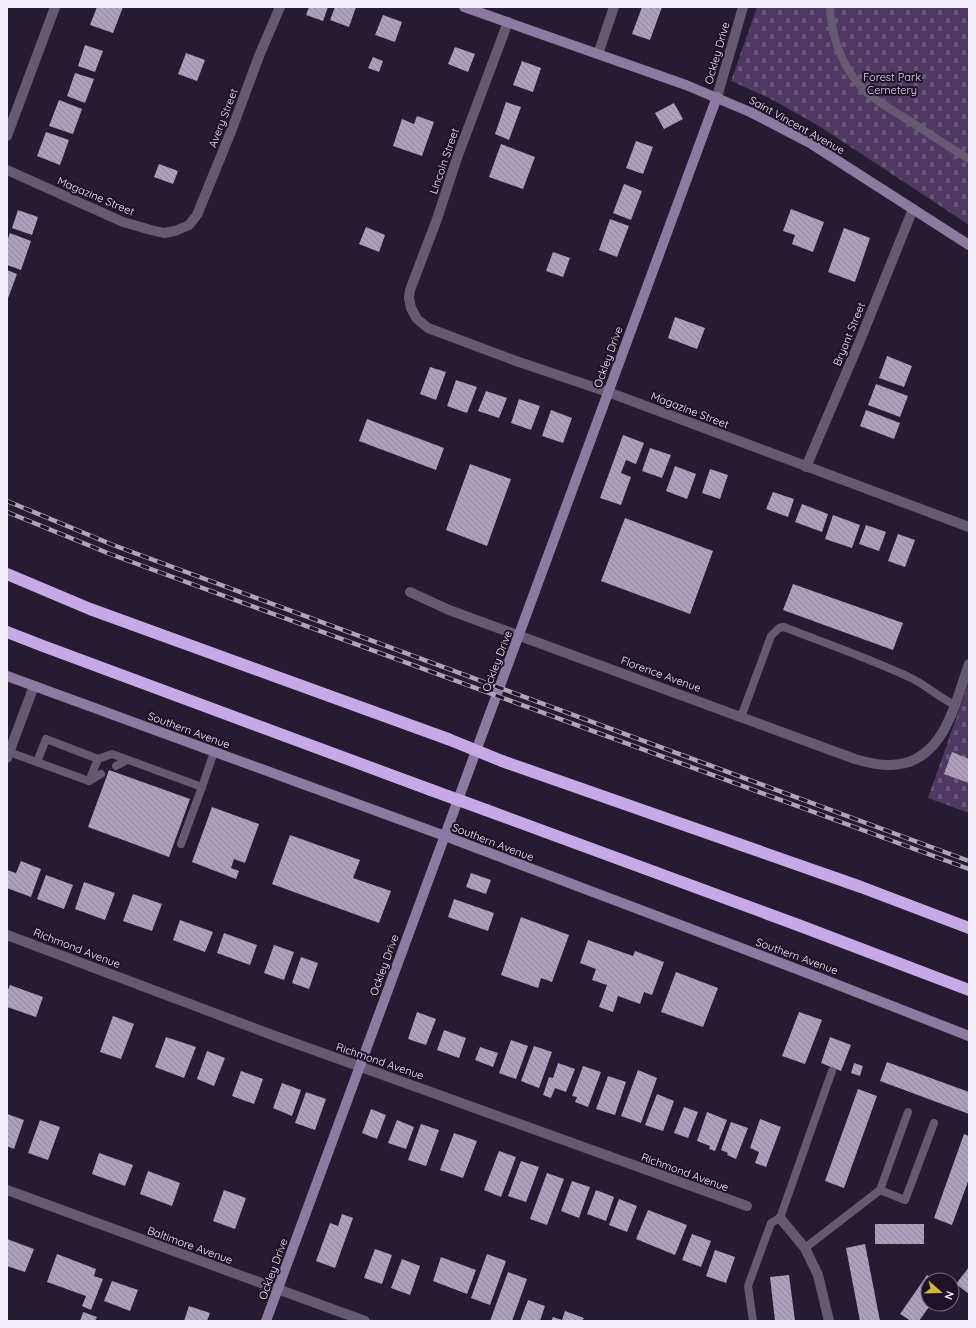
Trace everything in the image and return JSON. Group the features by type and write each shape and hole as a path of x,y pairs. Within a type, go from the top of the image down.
{"highway":[{"path":"7,574 90,610 448,739 502,761 861,887 969,928"},
{"path":"7,632 790,922 969,990"}],"street":[{"path":"7,136 54,7"},
{"name":"Avery Street","path":"179,230 189,225 198,215 259,56 280,7"},
{"name":"Saint Vincent Avenue","path":"464,7 717,97 772,123 810,144 969,245"},
{"path":"598,54 614,7"},
{"name":"Ockley Drive","path":"266,1321 717,97 743,7"},
{"name":"Lincoln Street","path":"411,308 409,298 412,283 437,219 457,158 508,22"},
{"name":"Magazine Street","path":"7,170 123,222 164,233 179,230"},
{"name":"Bryant Street","path":"806,467 856,350 913,209"},
{"name":"Magazine Street","path":"411,308 417,318 428,328 516,361 608,392 806,467 969,526"},
{"name":"Florence Avenue","path":"410,592 442,607 867,762 888,765 906,763 916,759 933,747 945,730 955,705"},
{"path":"955,705 969,664"},
{"name":"Southern Avenue","path":"7,676 445,836 839,985 969,1036"},
{"path":"8,755 34,686"},
{"name":"Richmond Avenue","path":"7,935 360,1067 747,1206"},
{"name":"Baltimore Avenue","path":"7,1190 365,1321"},
{"path":"780,1218 805,1248 818,1275 829,1321"}],"lane":[{"path":"830,7 834,33 841,56 852,75 864,90 890,109 969,160"},
{"path":"741,717 771,636 779,628 784,628 885,666 915,680 940,698 955,705"},
{"path":"37,762 46,739 98,759 112,754 202,787"},
{"path":"181,844 214,752"},
{"path":"8,755 37,762 89,781 102,774"},
{"path":"89,781 98,759"},
{"path":"116,766 127,760"},
{"path":"754,1321 748,1286 771,1223 780,1218 832,1071"},
{"path":"805,1248 880,1190 908,1112"},
{"path":"880,1190 905,1200 934,1123"}],"green space":[{"name":"Forest Park Cemetery","path":"757,7 969,7 969,225 819,126 769,98 731,81"},
{"path":"969,682 969,813 928,798"}],"building":[{"path":"97,7 123,7 113,33 90,25"},
{"path":"309,7 328,7 323,21 306,15"},
{"path":"335,7 356,7 349,27 330,20"},
{"path":"642,7 662,7 650,40 632,34"},
{"path":"383,15 402,22 395,42 375,35"},
{"path":"85,45 103,51 95,72 78,66"},
{"path":"455,47 475,54 468,72 448,64"},
{"path":"186,53 205,60 197,81 178,74"},
{"path":"373,57 383,61 379,72 368,68"},
{"path":"522,61 541,68 533,92 513,85"},
{"path":"75,73 94,79 85,103 67,96"},
{"path":"59,100 82,109 73,134 49,126"},
{"path":"506,102 521,107 509,140 495,134"},
{"path":"674,103 683,119 664,129 655,113"},
{"path":"417,116 434,122 422,156 393,146 402,119 414,124"},
{"path":"46,132 69,140 60,165 37,156"},
{"path":"636,141 653,147 643,174 626,168"},
{"path":"501,144 535,157 523,189 489,177"},
{"path":"159,164 178,171 173,184 154,177"},
{"path":"624,184 642,191 631,220 613,213"},
{"path":"791,209 824,222 813,252 792,244 795,235 783,231"},
{"path":"18,210 38,217 32,235 12,228"},
{"path":"610,219 629,226 617,257 599,250"},
{"path":"366,227 385,235 379,252 359,244"},
{"path":"844,228 870,238 855,282 828,272"},
{"path":"10,233 31,241 21,270 7,265 7,241"},
{"path":"553,252 570,258 563,277 546,271"},
{"path":"7,270 17,274 7,301"},
{"path":"675,317 705,328 697,349 668,338"},
{"path":"887,356 912,366 904,387 879,378"},
{"path":"430,367 446,372 436,400 420,394"},
{"path":"456,380 477,387 467,413 447,406"},
{"path":"876,384 908,396 900,417 868,405"},
{"path":"486,391 507,398 499,418 478,411"},
{"path":"519,399 540,406 531,430 511,423"},
{"path":"551,410 572,418 563,443 542,436"},
{"path":"866,410 900,423 894,439 860,426"},
{"path":"367,419 444,448 436,470 359,441"},
{"path":"623,435 644,443 636,464 626,460 621,473 631,477 621,505 600,498"},
{"path":"650,448 671,455 662,478 642,471"},
{"path":"470,464 511,479 487,546 446,530"},
{"path":"675,466 696,474 687,499 666,491"},
{"path":"710,469 728,475 720,499 702,493"},
{"path":"773,492 794,499 788,517 766,509"},
{"path":"802,504 828,514 822,532 795,522"},
{"path":"833,515 860,525 852,548 825,539"},
{"path":"625,518 713,551 690,614 601,581"},
{"path":"866,525 886,532 879,551 859,544"},
{"path":"898,534 915,540 905,567 888,561"},
{"path":"793,584 903,623 893,650 783,610"},
{"path":"952,752 969,759 969,783 944,774"},
{"path":"109,770 190,799 169,857 88,827"},
{"path":"212,807 259,824 245,863 234,859 231,868 239,871 236,879 192,862"},
{"path":"290,835 360,860 353,878 391,891 379,923 272,884"},
{"path":"21,861 41,869 31,897 7,888 7,870 16,873"},
{"path":"471,873 491,880 486,894 466,887"},
{"path":"46,875 73,885 64,909 37,899"},
{"path":"84,882 115,893 105,920 75,909"},
{"path":"133,894 162,904 152,931 123,921"},
{"path":"454,899 494,913 488,931 448,917"},
{"path":"521,917 569,935 552,982 541,978 538,988 501,975"},
{"path":"180,920 213,932 205,952 173,940"},
{"path":"224,933 257,945 250,965 217,953"},
{"path":"588,940 633,956 635,951 664,962 652,995 644,992 640,1004 618,996 613,1012 599,1007 607,985 592,980 596,969 580,963"},
{"path":"274,945 294,952 284,980 264,973"},
{"path":"301,957 318,963 309,989 292,983"},
{"path":"676,972 718,988 703,1027 661,1012"},
{"path":"10,985 43,997 36,1017 7,1007 7,992"},
{"path":"417,1012 436,1019 426,1045 408,1039"},
{"path":"799,1012 822,1020 805,1064 782,1056"},
{"path":"113,1016 134,1024 121,1059 100,1052"},
{"path":"444,1030 466,1038 459,1058 437,1050"},
{"path":"166,1037 196,1047 184,1078 155,1067"},
{"path":"830,1037 851,1045 841,1071 821,1063"},
{"path":"511,1040 528,1046 516,1079 499,1073"},
{"path":"534,1046 552,1052 539,1088 521,1081"},
{"path":"480,1047 498,1053 493,1067 475,1060"},
{"path":"207,1051 225,1058 214,1086 197,1079"},
{"path":"887,1062 969,1092 969,1114 880,1081"},
{"path":"558,1063 575,1069 566,1092 555,1088 551,1098 543,1095 549,1077 553,1078"},
{"path":"854,1063 863,1066 860,1076 851,1073"},
{"path":"583,1066 601,1072 588,1107 575,1102 577,1097 572,1096"},
{"path":"638,1070 657,1078 641,1123 621,1116"},
{"path":"241,1071 263,1079 254,1104 232,1096"},
{"path":"608,1076 626,1082 615,1115 596,1109"},
{"path":"282,1083 301,1090 292,1116 273,1108"},
{"path":"858,1089 877,1096 844,1188 825,1181"},
{"path":"306,1092 326,1099 315,1130 295,1123"},
{"path":"657,1094 674,1101 663,1131 645,1125"},
{"path":"684,1107 698,1112 688,1138 674,1133"},
{"path":"371,1109 386,1115 377,1139 362,1133"},
{"path":"707,1112 727,1120 715,1151 709,1149 710,1146 697,1141"},
{"path":"7,1114 24,1120 14,1149 7,1146"},
{"path":"760,1119 781,1127 766,1167 755,1163 759,1152 750,1148"},
{"path":"40,1120 60,1127 48,1160 28,1153"},
{"path":"397,1120 414,1127 406,1149 388,1143"},
{"path":"731,1122 748,1128 736,1159 727,1155 728,1153 721,1150"},
{"path":"421,1124 439,1130 426,1166 408,1160"},
{"path":"454,1133 477,1141 463,1178 440,1170"},
{"path":"964,1134 969,1136 969,1179 952,1225 934,1218"},
{"path":"499,1151 516,1157 501,1197 484,1190"},
{"path":"99,1153 133,1165 125,1186 92,1174"},
{"path":"521,1161 539,1167 526,1202 508,1196"},
{"path":"148,1171 180,1183 172,1206 140,1194"},
{"path":"547,1173 564,1179 547,1225 530,1219"},
{"path":"572,1181 590,1187 579,1218 561,1211"},
{"path":"224,1190 246,1198 235,1229 213,1221"},
{"path":"596,1190 614,1197 606,1221 587,1214"},
{"path":"619,1199 637,1206 627,1232 609,1225"},
{"path":"648,1210 687,1225 675,1255 636,1239"},
{"path":"342,1214 353,1218 335,1268 316,1261 330,1223 338,1226"},
{"path":"875,1224 924,1224 924,1244 875,1244"},
{"path":"692,1234 711,1241 701,1267 682,1260"},
{"path":"7,1239 34,1249 25,1272 7,1266"},
{"path":"865,1244 880,1321 860,1321 846,1248"},
{"path":"375,1249 392,1255 382,1284 364,1278"},
{"path":"715,1250 735,1257 726,1283 706,1276"},
{"path":"57,1254 96,1269 94,1276 103,1279 91,1310 82,1306 86,1296 47,1282"},
{"path":"487,1254 506,1261 490,1305 471,1298"},
{"path":"441,1257 476,1270 467,1294 433,1281"},
{"path":"402,1259 420,1266 410,1295 391,1288"},
{"path":"969,1267 969,1294 960,1287 960,1279"},
{"path":"508,1272 527,1279 512,1321 490,1321"},
{"path":"789,1275 795,1321 775,1321 770,1277"},
{"path":"112,1281 138,1290 130,1311 104,1301"},
{"path":"920,1285 920,1312 925,1312 919,1321 911,1321 900,1314"},
{"path":"528,1300 545,1306 540,1321 520,1321"},
{"path":"189,1306 210,1313 207,1321 184,1321"},
{"path":"565,1311 584,1318 582,1321 551,1321 553,1317 562,1320"},
{"path":"83,1312 97,1317 95,1321 80,1321"}],"railway":[{"path":"7,501 113,545 969,861"},
{"path":"7,512 110,554 969,869"}]}
